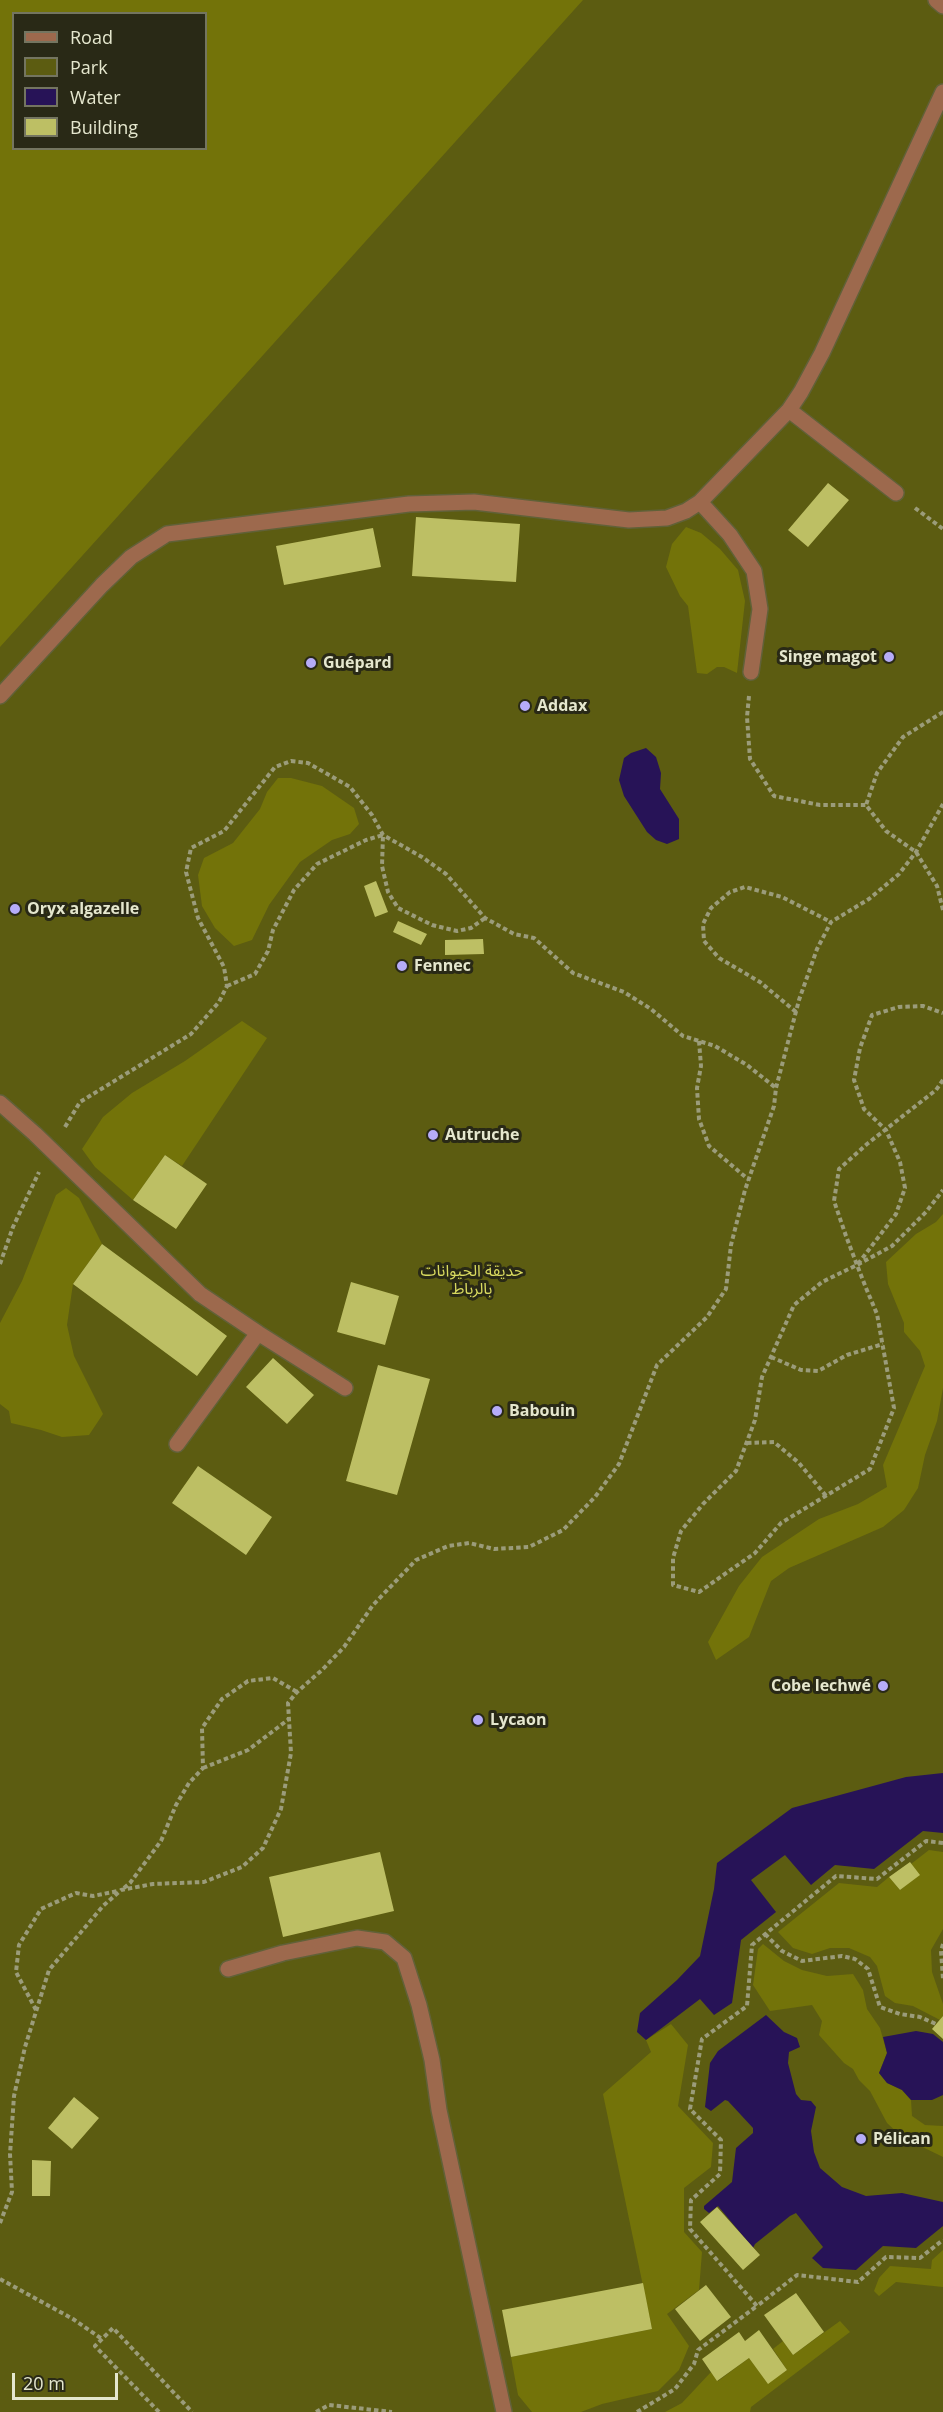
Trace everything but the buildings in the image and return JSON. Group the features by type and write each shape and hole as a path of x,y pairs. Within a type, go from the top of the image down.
{"lane":[{"path":"936,0 943,6"},
{"path":"0,696 102,585 131,557 167,534 409,504 474,502 629,520 650,520 676,515 700,502 789,410 822,353 943,92"},
{"path":"789,410 896,493"},
{"path":"700,502 730,535 754,571 760,609 751,672"},
{"path":"0,1103 200,1294 345,1388"},
{"path":"177,1444 258,1333"},
{"path":"228,1969 283,1953 357,1938 385,1942 404,1959 411,1977 429,2049 504,2412"}],"path":[{"path":"896,493 943,529"},
{"path":"751,672 747,717 750,759 774,796 820,805 866,805"},
{"path":"866,805 877,773 903,737 943,712"},
{"path":"0,1264 13,1227 42,1165 80,1102 191,1034 219,1002 227,986 224,967 198,918 186,872 191,848 224,831 275,767 291,761 308,763 350,787 372,815 383,835 382,866 388,892 398,908 432,925 457,931 471,928 485,918"},
{"path":"36,2010 16,1972 19,1945 41,1909 76,1893 93,1896 153,1884 204,1882 242,1867 263,1848 281,1809 291,1753 288,1703 344,1647 374,1605 416,1560 448,1546 469,1543 494,1549 529,1547 563,1530 595,1497 619,1464 657,1365 707,1317 726,1289 731,1245 748,1180 774,1106 776,1088 796,1012 817,949 831,922 869,899 899,874 916,852 943,804"},
{"path":"866,805 886,831 916,852 937,886 943,909"},
{"path":"227,986 255,974 268,951 273,930 294,890 317,864 366,840 383,835 422,857 446,874 485,918 514,934 534,938 573,973 624,992 651,1009 683,1036 715,1046 747,1065 776,1088"},
{"path":"796,1012 760,982 719,958 704,941 703,924 711,908 730,892 745,887 782,897 831,922"},
{"path":"857,1265 896,1215 905,1188 900,1162 886,1130 864,1109 854,1080 860,1048 872,1015 899,1008 923,1006 943,1013"},
{"path":"699,1041 701,1066 697,1088 699,1119 709,1146 748,1180"},
{"path":"943,1080 936,1090 839,1169 834,1202 857,1265 877,1314 894,1408 870,1469 781,1523 755,1553 699,1592 673,1585 673,1557 681,1532 703,1504 736,1471 755,1420 762,1377 794,1305 822,1282 857,1265 892,1246 926,1212 943,1190"},
{"path":"771,1357 801,1370 818,1371 847,1355 883,1344"},
{"path":"747,1443 774,1442 799,1463 827,1497"},
{"path":"203,1768 202,1728 222,1699 248,1680 273,1678 297,1692"},
{"path":"0,2223 12,2192 10,2154 14,2096 24,2047 49,1970 96,1914 130,1883 160,1841 189,1783 203,1768 248,1750 289,1719"},
{"path":"757,2306 690,2229 691,2200 720,2174 721,2140 690,2109 702,2039 747,2006 752,1946 836,1876 877,1879 926,1841 943,1843"},
{"path":"765,1934 782,1951 802,1961 842,1956 855,1959 868,1969 880,2007 900,2014 920,2017 936,2024"},
{"path":"943,1944 941,1951 943,1979"},
{"path":"637,2412 675,2389 694,2364 698,2350 797,2275 858,2282 886,2257 920,2258 943,2240"},
{"path":"0,2279 73,2319 102,2339"},
{"path":"159,2412 95,2346 113,2328 192,2412"},
{"path":"316,2412 329,2405 392,2412"}],"green space":[{"name":"حديقة الحيوانات بالرباط","path":"0,0 943,0 943,2412 0,2412"}],"shaded area":[{"path":"0,0 583,0 0,647"},
{"path":"686,527 701,533 720,549 738,570 745,601 737,673 724,667 717,667 707,674 697,673 688,606 680,596 666,567 672,544"},
{"path":"278,778 291,778 322,786 354,808 359,824 350,834 332,840 300,862 269,905 252,940 234,946 215,928 202,906 198,875 204,858 233,843 260,809 267,792"},
{"path":"242,1021 267,1038 182,1166 165,1155 133,1200 95,1167 82,1149 103,1117 132,1093 185,1061"},
{"path":"66,1188 79,1198 102,1244 73,1284 67,1325 74,1356 103,1414 89,1435 62,1437 11,1423 9,1411 0,1404 0,1323 22,1281 56,1195"},
{"path":"943,1214 943,1388 937,1421 925,1455 918,1488 904,1510 883,1527 789,1568 771,1581 749,1637 716,1660 708,1642 739,1586 762,1557 819,1519 858,1504 887,1487 883,1465 925,1366 920,1351 904,1332 904,1323 888,1284 886,1262 916,1234 936,1222"},
{"path":"929,1850 943,1852 943,1929 931,1950 932,1972 943,2004 943,2016 940,2020 913,2006 895,2003 885,1996 877,1966 870,1957 849,1948 830,1948 812,1954 793,1948 778,1932 839,1883 877,1887 889,1877 900,1890 919,1875 911,1864"},
{"path":"763,1944 784,1961 802,1970 827,1976 853,1974 863,1990 867,2009 880,2028 887,2053 879,2073 887,2083 902,2090 911,2100 912,2116 925,2125 943,2126 943,2157 902,2137 887,2123 870,2091 859,2080 853,2069 844,2063 819,2035 822,2021 812,2005 770,2011 753,1985 758,1949"},
{"path":"671,2024 688,2045 678,2106 713,2143 711,2167 684,2188 684,2232 702,2252 699,2290 667,2314 689,2346 679,2370 658,2391 602,2404 581,2412 532,2412 518,2395 511,2357 652,2329 603,2094 651,2052 646,2040"},
{"path":"943,2250 943,2287 896,2282 879,2296 874,2291 879,2278 890,2266 931,2269 932,2260"},
{"path":"840,2321 850,2332 751,2407 750,2412 665,2412 682,2403 711,2372 718,2381 749,2358 768,2383 787,2370 773,2349 783,2341 793,2355"}],"water":[{"path":"646,748 656,757 661,773 660,789 679,819 679,839 667,844 656,840 647,832 624,796 619,780 624,758"},
{"path":"943,1773 943,1833 923,1831 874,1869 835,1865 811,1885 785,1855 751,1880 776,1912 741,1940 732,2003 714,2015 700,1999 646,2040 637,2032 640,2013 700,1956 717,1863 792,1808 906,1777"},
{"path":"766,2015 784,2032 797,2038 800,2047 789,2052 788,2063 796,2094 801,2100 811,2101 816,2107 811,2131 814,2152 820,2168 842,2187 866,2196 902,2193 943,2202 943,2226 916,2248 883,2246 856,2270 823,2268 812,2258 823,2247 796,2213 755,2244 753,2248 718,2206 709,2213 704,2209 704,2206 732,2182 736,2148 753,2133 753,2128 728,2101 725,2100 711,2111 705,2107 710,2063 718,2051"},
{"path":"916,2031 933,2034 943,2042 943,2095 932,2100 911,2100 902,2090 887,2083 879,2073 887,2053 883,2037"}],"place":[{"name":"Singe magot","path":"889,657"},
{"name":"Guépard","path":"311,663"},
{"name":"Addax","path":"525,706"},
{"name":"Oryx algazelle","path":"15,909"},
{"name":"Fennec","path":"402,966"},
{"name":"Autruche","path":"433,1135"},
{"name":"Babouin","path":"497,1411"},
{"name":"Cobe lechwé","path":"883,1686"},
{"name":"Lycaon","path":"478,1720"},
{"name":"Pélican","path":"861,2139"}]}
